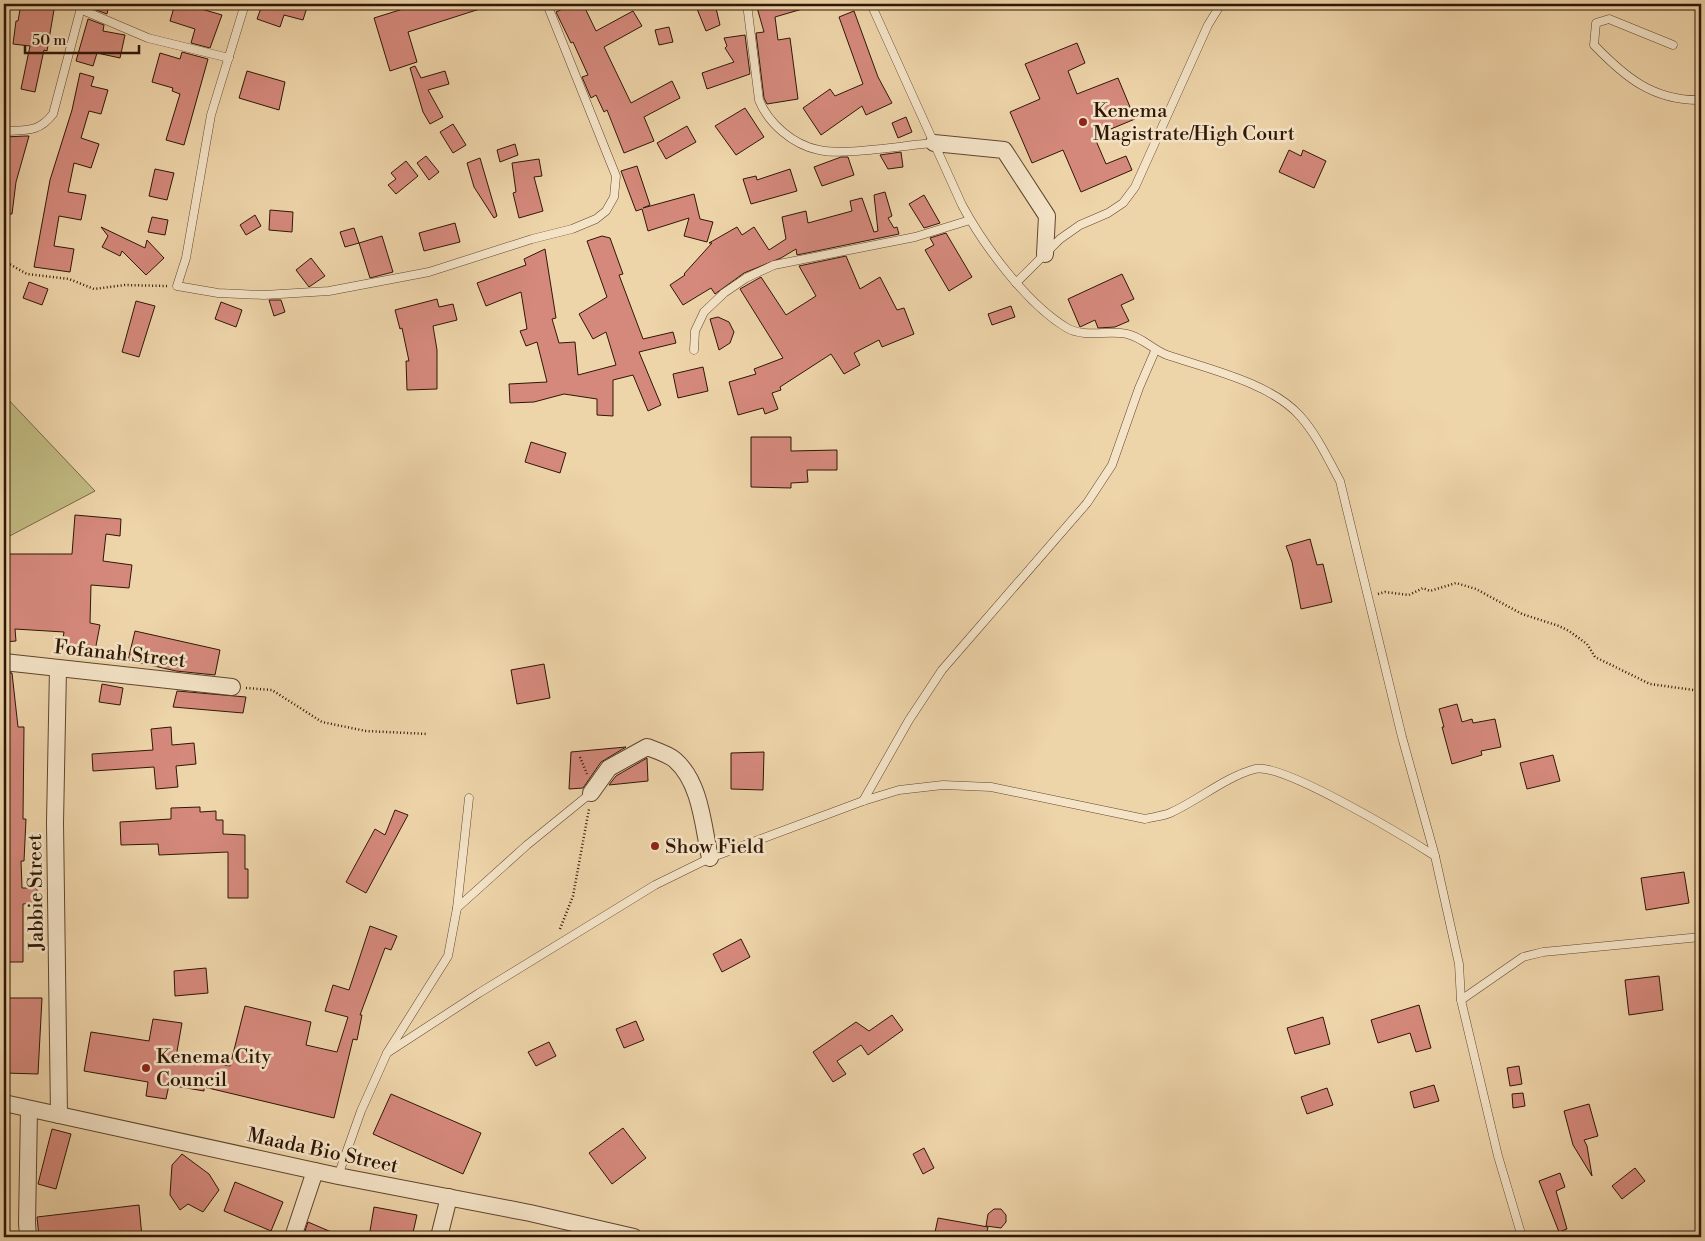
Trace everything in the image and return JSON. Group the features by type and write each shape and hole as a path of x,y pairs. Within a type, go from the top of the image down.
{"street":[{"path":"934,142 1004,150 1047,216 1045,254"},
{"name":"Fofanah Street","path":"4,662 232,687"},
{"name":"Jabbie Street","path":"58,668 55,832 58,1115"},
{"path":"591,792 609,768 647,747 674,759 690,779 699,806 710,858"},
{"name":"Maada Bio Street","path":"4,1103 338,1176 530,1213 634,1237"},
{"path":"28,1237 30,1109"},
{"path":"293,1237 315,1171"},
{"path":"439,1237 449,1197"}],"lane":[{"path":"245,4 211,115 186,258 177,286 218,293 264,295 329,291 429,272 532,239 572,230 606,211 614,197 616,176 547,4"},
{"path":"747,4 759,100 764,113 772,122 796,141 819,150 840,151 934,142"},
{"path":"871,4 970,220 1016,283 1069,329 1129,334 1141,340 1155,351 1241,380 1270,393 1300,415 1324,449 1340,481 1402,737 1435,856 1459,964 1461,1000 1498,1156 1522,1237"},
{"path":"1016,283 1060,239 1123,203 1135,187 1208,25 1221,4"},
{"path":"4,131 34,129 45,124 53,114 81,6 148,38 229,58"},
{"path":"1673,45 1608,19 1596,23 1594,45 1630,79 1659,95 1701,100"},
{"path":"694,350 695,330 704,312 724,292 767,268 915,237 970,220"},
{"path":"863,801 909,720 942,670 1087,502 1107,472 1155,351"},
{"path":"387,1053 553,947 655,885 710,858 863,801 899,790 943,786 991,787 1145,819 1168,814 1242,774 1257,768 1275,771 1330,796 1378,820 1435,856"},
{"path":"457,908 527,845 591,792"},
{"path":"338,1176 361,1111 387,1053 448,956 457,908 468,798"},
{"path":"1461,1000 1522,957 1543,952 1701,937"}],"path":[{"path":"4,261 26,274 69,279 94,289 125,285 177,286"},
{"path":"1372,595 1385,592 1409,595 1423,588 1430,591 1456,583 1476,589 1522,614 1559,626 1587,644 1595,657 1650,684 1701,691"},
{"path":"232,687 272,690 322,722 366,731 428,734"},
{"path":"553,947 573,896 582,855 591,792 580,757"}],"shaded area":[{"path":"4,395 95,491 4,539"}],"building":[{"path":"21,4 55,4 47,51 44,50 35,92 21,89 30,46 13,44 16,21 18,21"},
{"path":"92,4 109,4 107,14 91,8"},
{"path":"175,4 184,4 222,15 210,48 191,43 195,29 170,21"},
{"path":"258,4 308,4 303,20 284,15 280,27 257,19 261,8 258,7"},
{"path":"419,4 489,4 489,6 408,32 417,62 390,71 374,18"},
{"path":"573,4 583,4 596,31 633,11 642,26 604,47 631,103 672,81 680,98 644,117 654,141 624,153 607,110 604,112 596,95 591,98 582,77 588,75 573,42 571,43 556,12"},
{"path":"695,4 715,4 720,25 706,31"},
{"path":"756,4 808,4 809,7 775,17 778,40 790,38 798,99 767,104 764,98 756,33 764,32"},
{"path":"854,11 878,77 892,103 866,115 862,106 821,135 803,108 830,89 835,96 863,84 839,17"},
{"path":"88,19 104,25 103,31 125,35 120,58 97,53 93,66 76,61"},
{"path":"669,27 673,42 659,45 655,30"},
{"path":"745,35 750,74 707,89 702,73 734,62 725,48 727,46 724,38"},
{"path":"1077,43 1085,63 1068,71 1077,94 1118,78 1135,119 1094,136 1106,164 1126,156 1132,170 1081,192 1063,150 1032,163 1010,112 1040,99 1025,64"},
{"path":"182,52 208,59 184,145 166,140 180,94 172,91 173,88 152,82 160,53 180,59"},
{"path":"415,66 421,78 445,71 449,84 428,90 443,117 430,124 423,112 410,68"},
{"path":"247,71 285,82 279,110 239,98"},
{"path":"80,73 94,77 91,86 108,90 101,114 89,111 81,138 99,144 91,168 74,163 68,192 86,195 81,220 59,216 54,246 74,249 70,272 34,267 50,180 72,110"},
{"path":"745,108 764,137 736,155 715,126"},
{"path":"906,117 912,132 898,138 892,123"},
{"path":"453,124 466,145 453,153 440,132"},
{"path":"687,126 696,142 666,159 657,143"},
{"path":"29,136 16,182 12,214 4,214 4,137"},
{"path":"515,144 518,155 500,162 497,150"},
{"path":"1289,150 1301,156 1303,150 1326,161 1314,188 1279,172"},
{"path":"901,152 903,167 888,169 880,155"},
{"path":"426,156 439,172 429,180 417,163"},
{"path":"841,157 848,157 854,175 822,186 814,167"},
{"path":"480,158 497,216 494,218 474,187 467,163"},
{"path":"539,159 542,176 534,177 543,211 519,218 513,193 516,192 512,163"},
{"path":"406,161 418,176 396,194 388,185 396,179 391,173"},
{"path":"637,166 650,205 643,208 694,194 700,219 713,222 707,242 684,236 689,218 648,231 642,209 636,211 621,171"},
{"path":"155,169 174,173 167,200 149,196"},
{"path":"790,169 797,191 751,204 743,179 756,176 757,180"},
{"path":"885,192 892,216 888,218 894,228 897,227 899,234 797,255 796,249 781,258 744,273 715,294 711,288 683,305 670,285 685,275 712,243 709,243 737,227 742,235 754,227 769,250 786,239 782,217 806,211 808,223 852,211 850,201 862,198 874,232 878,231 874,195"},
{"path":"924,195 940,223 924,228 909,204"},
{"path":"270,210 293,212 292,232 269,230"},
{"path":"255,215 261,226 246,235 240,225"},
{"path":"152,217 168,220 165,235 148,232"},
{"path":"455,223 460,242 424,251 419,233"},
{"path":"101,227 145,248 147,240 164,258 146,275 122,251 120,256 102,247 108,236"},
{"path":"354,228 359,243 345,247 340,232"},
{"path":"946,233 972,277 949,291 925,250 934,245 930,238"},
{"path":"382,236 393,272 370,278 359,243"},
{"path":"602,236 610,238 623,274 619,275 643,339 673,332 676,343 639,352 661,405 648,411 633,375 613,380 613,416 597,415 597,399 564,394 534,402 510,403 509,384 547,382 537,342 526,346 520,331 527,329 521,292 486,306 477,283 526,265 524,259 545,249 556,318 552,319 559,343 575,342 578,375 616,365 606,332 593,339 579,314 607,297 587,241"},
{"path":"846,256 860,289 880,277 897,310 904,308 914,334 882,347 879,340 854,353 860,365 844,374 831,354 780,387 781,390 772,393 778,409 765,414 763,408 738,415 729,382 756,374 754,369 783,358 740,289 761,277 786,315 816,296 799,266"},
{"path":"311,258 325,276 309,287 296,270"},
{"path":"1122,274 1134,299 1121,305 1129,321 1115,327 1098,328 1095,320 1080,327 1068,299"},
{"path":"29,282 48,289 42,305 23,298"},
{"path":"437,299 439,307 453,304 457,320 433,326 437,350 437,389 407,390 406,361 409,361 402,328 400,329 395,310"},
{"path":"269,300 281,300 285,312 274,316"},
{"path":"136,301 155,306 139,357 122,352"},
{"path":"221,302 242,310 236,327 215,319"},
{"path":"1011,306 1015,317 992,325 988,314"},
{"path":"718,317 729,322 734,332 730,343 719,350 710,319"},
{"path":"703,367 708,391 678,398 673,374"},
{"path":"751,437 791,437 791,451 837,450 837,470 807,470 808,482 791,483 791,488 751,487"},
{"path":"531,442 566,453 560,473 525,462"},
{"path":"75,515 121,519 120,536 106,534 103,561 132,565 129,588 91,585 90,623 100,625 94,656 61,650 64,632 15,629 16,641 4,642 4,554 72,554"},
{"path":"1310,539 1317,565 1323,564 1332,602 1301,609 1292,562 1286,546"},
{"path":"135,631 220,650 215,675 176,671 128,660"},
{"path":"544,664 550,698 517,704 511,670"},
{"path":"4,672 12,673 18,727 24,727 23,819 26,819 24,861 21,861 22,888 37,888 37,903 23,904 23,962 4,962"},
{"path":"102,684 123,688 120,705 99,702"},
{"path":"177,691 246,697 243,713 173,707"},
{"path":"1457,704 1462,722 1472,719 1473,723 1495,719 1501,747 1481,751 1482,755 1452,764 1439,709"},
{"path":"171,727 172,745 194,743 196,764 176,766 178,787 156,789 154,767 93,771 92,754 153,750 151,729"},
{"path":"626,747 601,762 583,788 569,789 571,752"},
{"path":"764,752 763,790 731,789 731,753"},
{"path":"1553,755 1560,781 1527,789 1520,763"},
{"path":"647,758 648,781 609,785 616,776"},
{"path":"200,807 200,812 216,811 216,820 223,820 223,834 245,835 245,869 248,869 248,898 228,898 228,852 159,855 158,844 121,845 120,822 171,819 171,808"},
{"path":"395,810 408,815 366,893 346,882 375,829 385,835"},
{"path":"1684,872 1689,903 1646,910 1641,878"},
{"path":"370,926 397,936 391,950 385,948 360,1015 362,1015 357,1040 353,1039 334,1118 204,1087 204,1091 169,1085 166,1099 146,1096 148,1082 84,1071 91,1032 149,1041 153,1019 182,1023 176,1057 230,1066 245,1006 311,1022 306,1045 337,1052 348,1017 325,1011 333,985 349,990"},
{"path":"741,939 750,957 722,972 713,954"},
{"path":"206,968 208,993 175,996 174,971"},
{"path":"1659,976 1663,1010 1629,1015 1625,980"},
{"path":"4,998 42,998 38,1074 4,1073"},
{"path":"1419,1005 1431,1048 1416,1052 1410,1033 1378,1043 1371,1020"},
{"path":"892,1015 903,1030 868,1055 861,1045 837,1061 846,1074 833,1082 813,1052 856,1022 869,1031"},
{"path":"1323,1017 1330,1044 1295,1054 1287,1028"},
{"path":"636,1021 644,1040 624,1048 616,1029"},
{"path":"549,1042 556,1056 536,1066 528,1052"},
{"path":"1519,1066 1522,1084 1510,1086 1507,1068"},
{"path":"1434,1085 1439,1101 1414,1108 1410,1092"},
{"path":"1327,1088 1333,1105 1307,1114 1301,1097"},
{"path":"1523,1093 1525,1106 1513,1108 1512,1094"},
{"path":"391,1094 481,1133 463,1174 373,1134"},
{"path":"1589,1104 1598,1136 1584,1140 1587,1146 1592,1176 1573,1145 1564,1111"},
{"path":"623,1128 646,1158 612,1184 589,1153"},
{"path":"52,1129 71,1134 56,1189 38,1184"},
{"path":"924,1148 934,1168 923,1174 913,1154"},
{"path":"182,1154 209,1174 219,1190 203,1212 188,1204 180,1210 170,1195 172,1165"},
{"path":"1635,1168 1645,1181 1622,1199 1612,1186"},
{"path":"1560,1173 1565,1187 1556,1191 1567,1229 1559,1232 1539,1181"},
{"path":"235,1182 283,1202 271,1231 224,1211"},
{"path":"139,1205 142,1237 39,1237 37,1217"},
{"path":"374,1207 417,1215 412,1237 369,1237"},
{"path":"994,1209 1001,1209 1006,1215 1006,1222 1001,1228 986,1226 988,1214"},
{"path":"938,1218 988,1227 986,1237 934,1237"},
{"path":"308,1222 343,1237 303,1237"}],"place":[{"name":"Kenema Magistrate/High Court","path":"1083,122"},
{"name":"Show Field","path":"655,846"},
{"name":"Kenema City Council","path":"146,1068"}]}
